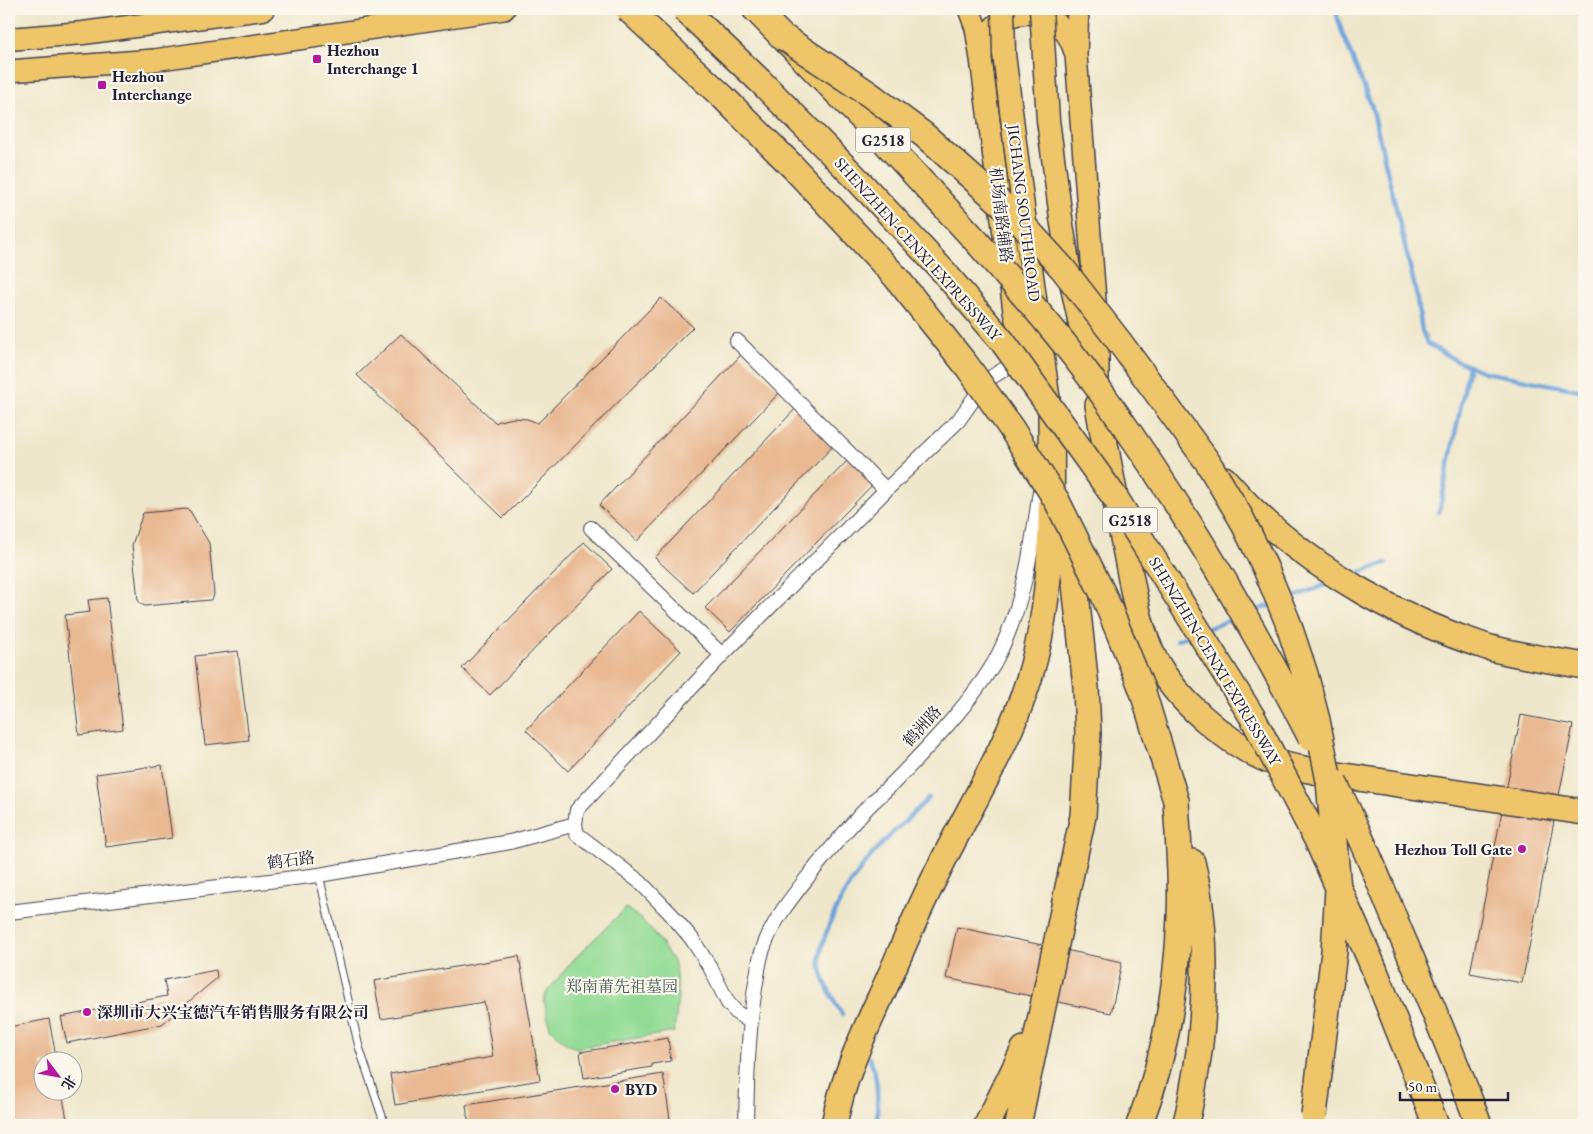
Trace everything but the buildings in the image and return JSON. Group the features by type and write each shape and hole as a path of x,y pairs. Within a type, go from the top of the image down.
{"highway":[{"path":"9,39 83,33 264,9"},
{"path":"628,9 717,91 793,167 895,276 967,366 1012,428 1056,501 1104,596 1142,689 1193,865 1201,914 1204,965 1203,1017 1197,1069 1185,1125"},
{"name":"SHENZHEN-CENXI EXPRESSWAY","path":"684,9 760,81 855,177 944,272 1003,342 1116,499 1253,718 1317,840 1373,966 1436,1125"},
{"name":"G2518","path":"755,9 786,38 887,144 1042,316 1103,394 1152,467 1214,564 1289,695 1352,816 1479,1125"},
{"name":"JICHANG SOUTH ROAD","path":"1003,9 1004,54 1051,417"},
{"path":"1041,9 1048,120 1072,287 1098,406 1136,602 1155,659 1166,677 1179,694 1219,732 1264,759 1318,772 1584,812"},
{"path":"786,38 869,94 924,135 1013,214 1063,269 1208,461 1255,512 1294,545 1367,595 1438,629 1489,647 1584,666"},
{"path":"1018,1125 1083,816 1088,734 1086,688 1073,566 1051,417"},
{"path":"834,1125 847,1078 860,1042 932,881 997,756 1016,715 1028,681 1038,646 1048,575 1052,505 1051,417"},
{"path":"1208,461 1241,518 1265,567 1287,620 1305,674 1317,720 1329,781 1338,889 1334,952 1312,1125"},
{"path":"1140,1123 1160,1065 1170,1015 1176,968 1180,863 1176,801"},
{"path":"987,1125 1016,1067 1044,1003"}],"main road":[{"path":"12,71 154,60 504,9"},
{"name":"机场南路辅路","path":"969,9 976,28 981,58 1014,311 1025,356 1051,417"},
{"path":"1078,9 1076,55 1098,338 1098,406"},
{"path":"981,58 983,46 988,35 996,25 1006,18 1018,14 1031,13 1054,21 1064,29 1076,55"}],"street":[{"path":"737,341 886,490"},
{"path":"751,1022 737,1013 728,1003 692,939 670,912 640,882 577,834 575,824 577,810 722,655 886,490 958,421 987,380 1025,356"},
{"name":"鹤洲路","path":"746,1125 752,1004 762,951 774,923 836,842 950,722 994,663 1013,618 1024,580 1051,417"},
{"path":"591,528 722,655"},
{"name":"鹤石路","path":"9,912 319,875 510,842 575,824"}],"lane":[{"path":"319,875 359,1047 385,1125"}],"green space":[{"name":"郑南莆先祖墓园","path":"626,908 641,919 656,935 675,964 678,998 674,1032 577,1048 568,1045 550,1028 544,1001 546,993 575,958"}],"waterway":[{"path":"1335,9 1342,32 1372,107 1415,288 1422,331 1427,343 1455,360 1484,372 1584,391"},
{"path":"1439,512 1469,366"},
{"path":"1352,575 1386,563"},
{"path":"1286,600 1333,582"},
{"path":"1251,612 1272,605"},
{"path":"1206,629 1236,618"},
{"path":"1177,640 1192,634"},
{"path":"842,1014 827,987 820,964 821,948 825,935 846,891 865,863 882,843 929,798"},
{"path":"869,1058 873,1065 876,1082 877,1125"}],"place":[{"name":"Hezhou Interchange 1","path":"317,59"},
{"name":"Hezhou Interchange","path":"102,85"},
{"name":"Hezhou Toll Gate","path":"1522,849"},
{"name":"深圳市大兴宝德汽车销售服务有限公司","path":"87,1012"},
{"name":"BYD","path":"615,1089"}]}
